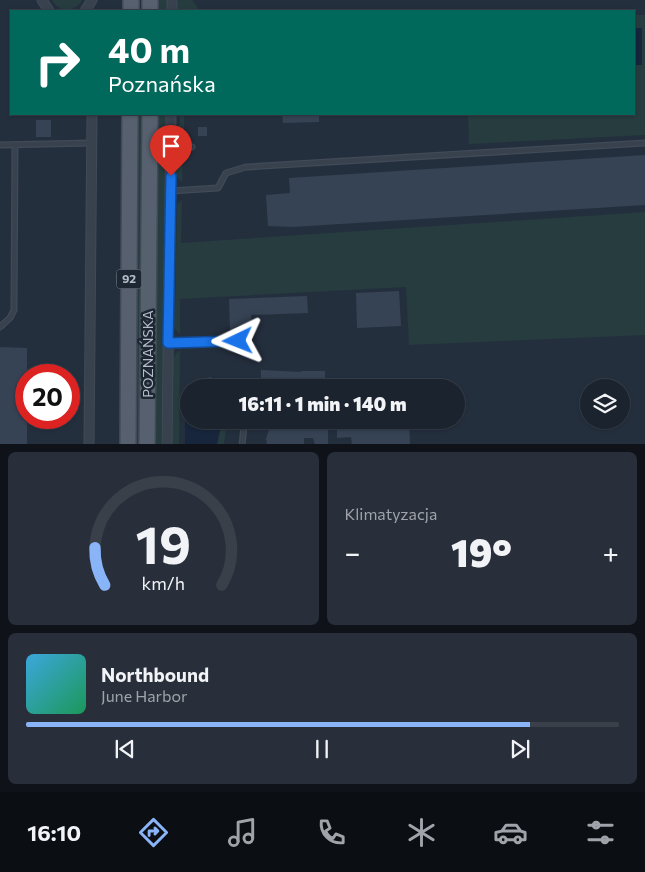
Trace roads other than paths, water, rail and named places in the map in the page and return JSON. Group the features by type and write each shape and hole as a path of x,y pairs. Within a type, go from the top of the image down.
{"main road":[{"name":"POZNAŃSKA","path":"128,444 130,115"},
{"name":"POZNAŃSKA","path":"147,444 150,115"}],"street":[{"path":"89,444 92,115"},
{"name":"POZNAŃSKA","path":"167,444 171,115"}],"lane":[{"path":"171,190 218,188 226,172 246,167 645,143"},
{"path":"0,145 92,144"},
{"path":"0,327 10,318 14,310 15,145"},
{"path":"171,148 192,147"},
{"path":"168,343 238,341"},
{"path":"242,444 244,429"}],"water":[{"path":"635,28 642,28 642,65 635,65"},
{"path":"185,429 220,429 217,444 185,444"}]}
